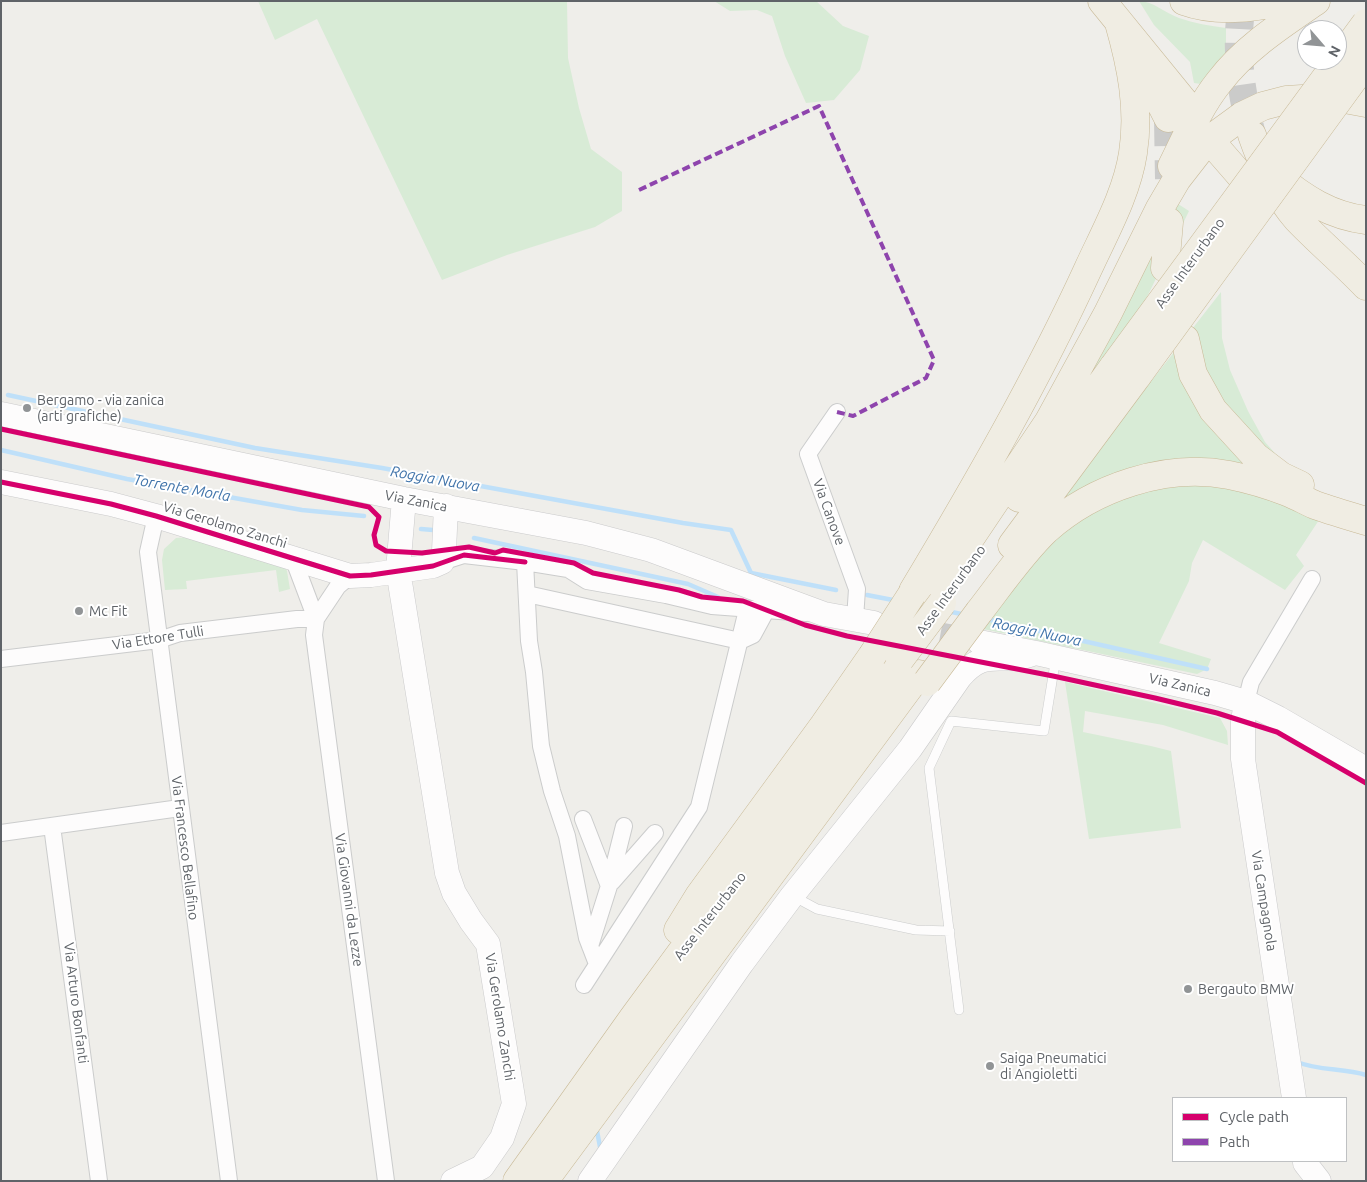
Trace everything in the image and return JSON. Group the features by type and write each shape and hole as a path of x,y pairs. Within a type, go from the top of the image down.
{"highway":[{"path":"1102,1 1119,23 1178,113"},
{"path":"1184,1 1230,9 1274,3"},
{"path":"633,1018 665,952 699,896 824,725 901,665 945,604 1018,468 1205,102 1235,63 1263,38 1316,1"},
{"path":"945,604 986,468 1041,366 1080,287 1123,190 1133,154 1135,96 1128,52 1119,23"},
{"name":"Asse Interurbano","path":"1126,371 1366,23"},
{"name":"Asse Interurbano","path":"517,1181 705,920 722,885 742,854 901,665 945,604 1366,62"},
{"path":"1018,468 1049,421 1072,380 1177,179 1205,143 1242,116 1263,106 1286,100 1334,97 1366,103"},
{"path":"1366,220 1340,215 1300,195 1277,176 1256,146 1277,192 1296,217 1366,286"},
{"path":"1220,152 1240,175"},
{"path":"1279,216 1345,281 1366,305"},
{"path":"1165,268 1169,222"},
{"path":"1185,339 1193,374 1213,410 1256,457 1281,476 1307,489 1346,505 1366,509"},
{"path":"945,604 1031,546 1076,507 1136,481 1156,476 1180,473 1229,475 1289,492 1314,504 1366,521"},
{"path":"1314,504 1366,538"},
{"name":"Asse Interurbano","path":"544,1181 880,728 901,665"}],"main road":[{"name":"Via Zanica","path":"1,414 404,499 586,533 628,543 824,614 861,608"},
{"name":"Via Gerolamo Zanchi","path":"1,482 111,504 156,516 350,576 371,575 433,566 442,562"},
{"name":"Via Gerolamo Zanchi","path":"404,499 398,570 447,873 454,893 488,944 514,1104 502,1138 482,1167 453,1181"},
{"path":"442,562 446,506"},
{"name":"Via Zanica","path":"979,642 1215,692 1246,702 1366,768"},
{"path":"590,1181 737,971 792,896 910,749 960,676 968,668 984,659 1046,655"},
{"name":"Via Campagnola","path":"1246,702 1243,721 1242,759 1294,1097"}],"street":[{"name":"Via Canove","path":"837,412 808,454 861,608"},
{"name":"Via Francesco Bellafino","path":"156,516 148,552 229,1181"},
{"name":"Via Zanica","path":"442,562 464,555 525,562 568,569 587,581 666,595 712,606 824,614"},
{"name":"Via Giovanni da Lezze","path":"293,558 316,619 314,635 386,1181"},
{"path":"525,562 528,614 541,746 552,791 567,836 587,938 598,964"},
{"path":"316,619 338,586 350,576"},
{"path":"1246,702 1251,682 1312,579"},
{"path":"527,594 740,641 753,635 766,611"},
{"path":"584,985 699,807 747,610"},
{"name":"Via Ettore Tulli","path":"1,659 159,640 180,634 297,619 316,619"},
{"path":"1,833 180,808"},
{"path":"583,819 609,886"},
{"name":"Via Arturo Bonfanti","path":"52,826 99,1181"},
{"path":"590,946 609,886 624,826"},
{"path":"609,886 655,833"}],"lane":[{"path":"959,1010 929,768 951,721 1044,731 1046,655"},
{"path":"792,896 817,910 916,930 950,931"}],"green space":[{"path":"258,1 567,1 568,58 579,108 591,149 622,172 622,211 595,227 507,255 442,280 317,19 275,40"},
{"path":"714,1 816,1 843,26 869,36 860,70 834,100 806,103 785,56 772,16 757,10 730,11"},
{"path":"1139,1 1154,5 1185,20 1226,28 1226,57 1201,84 1194,83 1190,62 1154,25"},
{"path":"1175,202 1189,211 1147,297 1077,398"},
{"path":"1221,292 1222,338 1230,370 1248,411 1265,442 1304,486 1195,466 1042,521"},
{"path":"1221,482 1330,520 1327,524 1319,520 1296,555 1304,566 1285,590 1203,540 1192,563 1189,581 1159,643 1211,659 1207,669 1197,674 983,629 1063,523 1158,484"},
{"path":"190,537 282,562 287,571 290,589 279,592 276,570 186,581 187,589 165,590 162,560 164,549 176,538"},
{"path":"1065,682 1220,718 1227,731 1228,745 1163,725 1085,711 1083,732 1171,751 1181,828 1089,839"}],"waterway":[{"name":"Roggia Nuova","path":"8,395 255,448 382,468 683,523 731,530 751,573 836,590"},
{"name":"Torrente Morla","path":"1,450 127,479 302,510 364,516"},
{"name":"Torrente Morla","path":"421,529 433,530"},
{"path":"474,538 688,584 718,597"},
{"name":"Roggia Nuova","path":"867,595 898,601"},
{"name":"Roggia Nuova","path":"947,611 966,615"},
{"name":"Roggia Nuova","path":"986,619 1207,669"},
{"path":"1297,1062 1314,1067 1366,1075"},
{"name":"Torrente Morla","path":"597,1131 601,1152"}],"tunnel":[{"path":"1242,1 1239,36 1240,69 1244,101 1252,135"},
{"path":"1168,118 1169,179"},
{"path":"905,628 976,641"}],"marked path":[{"path":"639,190 819,106 934,360 926,378 853,416 837,412"}],"cycle path":[{"path":"1,429 369,507 379,517 374,535 376,545 386,551 422,553 469,547 495,553 503,550 574,563 593,573 679,590 702,597 743,601 805,625 847,636 1053,676 1217,713 1277,732 1366,783"},
{"path":"1,482 111,504 156,516 350,576 371,575 433,566 464,555 525,562"}],"place":[{"name":"Bergamo - via zanica (arti grafiche)","path":"27,408"},
{"name":"Mc Fit","path":"79,611"},
{"name":"Bergauto BMW","path":"1188,989"},
{"name":"Saiga Pneumatici di Angioletti","path":"990,1066"}]}
